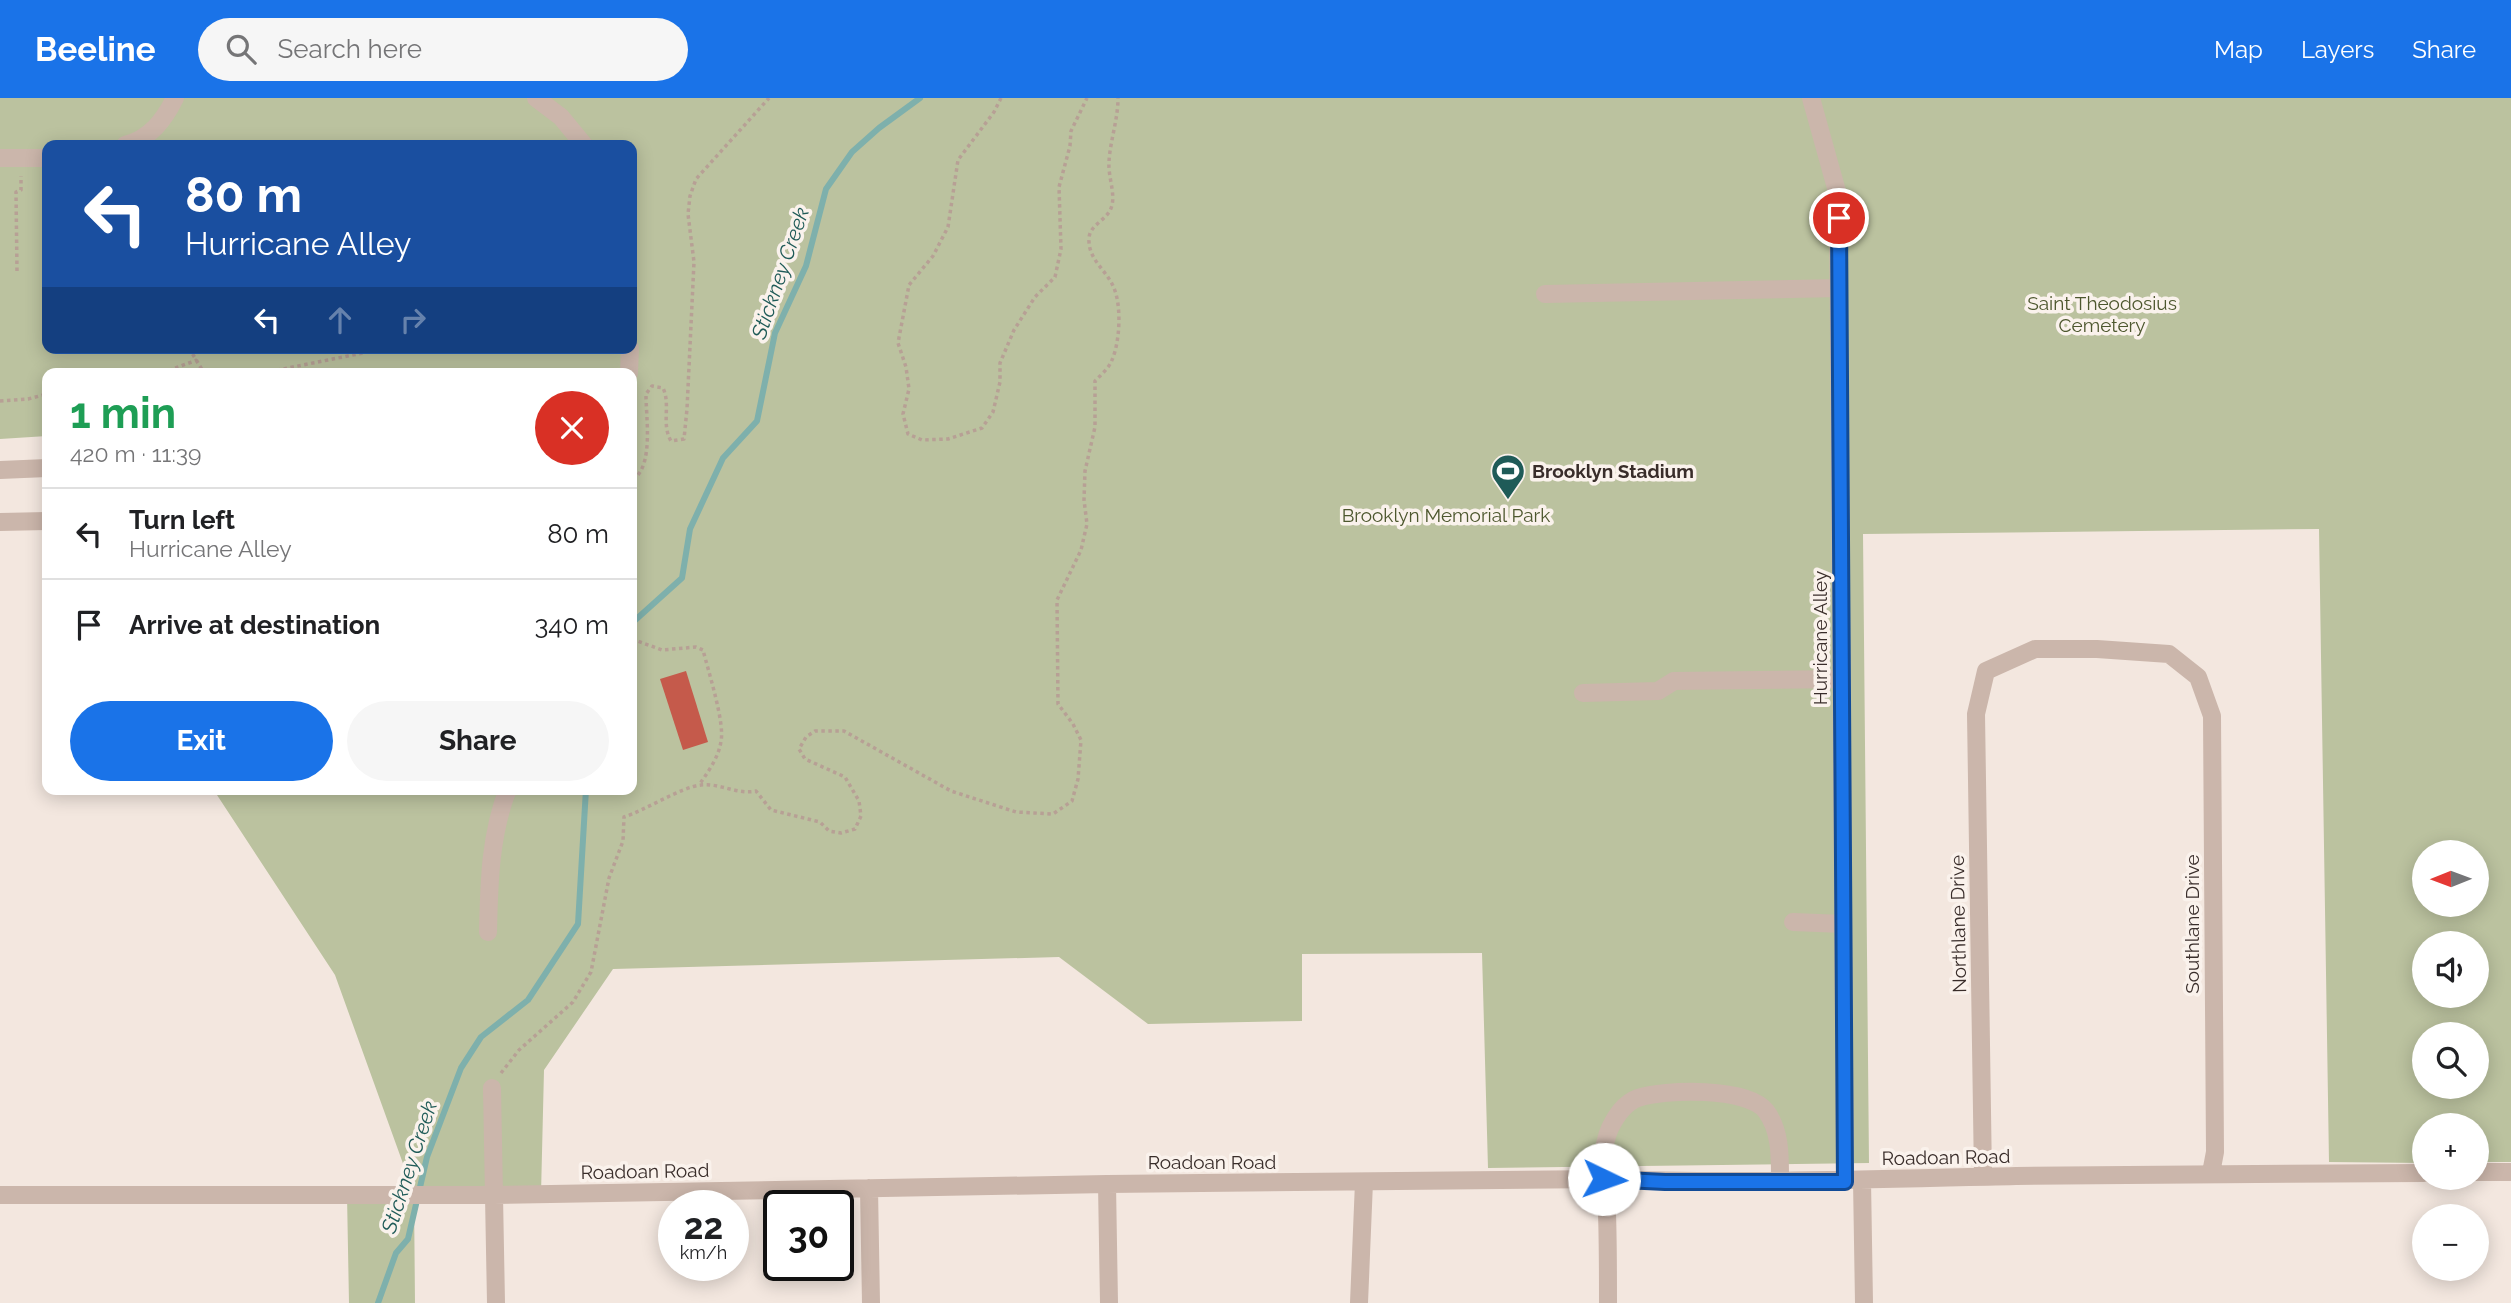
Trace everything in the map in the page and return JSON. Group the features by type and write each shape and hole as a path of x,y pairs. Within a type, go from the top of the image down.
{"street":[{"path":"142,140 166,116 175,98"},
{"path":"536,98 561,117 580,140"},
{"name":"Hurricane Alley","path":"1811,98 1839,195 1843,924 1853,1181 1864,1303"},
{"path":"0,158 42,158"},
{"path":"1545,294 1839,288"},
{"path":"0,470 42,468"},
{"path":"0,522 42,520"},
{"name":"Northlane Drive","path":"1983,1177 1976,714 1986,671 2035,649 2097,649 2169,654 2198,677"},
{"name":"Southlane Drive","path":"2198,677 2212,716 2215,1152 2211,1172"},
{"path":"1583,693 1658,691 1674,681 1842,679"},
{"path":"488,932 489,883 494,843 506,795"},
{"path":"1793,922 1843,924"},
{"path":"492,1088 496,1303"},
{"path":"1608,1303 1603,1156 1609,1130 1621,1110 1636,1098 1658,1094 1705,1093 1748,1098 1764,1108 1774,1125 1780,1153 1780,1182"},
{"name":"Roadoan Road","path":"0,1195 494,1195 1107,1184 1604,1179 1780,1182 2211,1172 2412,1172"},
{"path":"2489,1172 2511,1172"},
{"path":"1359,1303 1364,1182"},
{"path":"1107,1184 1109,1303"},
{"path":"869,1188 871,1303"}],"path":[{"path":"637,476 646,459 646,394 652,386 663,388 667,396 666,431 671,440 684,439 694,262 688,214 690,196 696,179 769,98"},
{"path":"1001,98 994,112 958,160 948,227 933,256 909,285 900,322 898,343 906,367 909,389 903,414 908,433 922,440 948,439 982,428 993,412 1000,382 1000,363 1014,330 1035,297 1055,277 1061,249 1059,187 1070,146 1071,131 1087,98"},
{"path":"492,1088 520,1050 573,1002 591,972 609,878 623,841 624,817 699,785 717,786 744,794 756,791 771,810 820,822 829,831 841,833 855,829 862,816 859,801 845,777 805,759 799,749 806,737 815,731 844,731 951,791 1016,812 1053,814 1072,801 1078,779 1081,740 1058,704 1057,600 1080,550 1087,524 1085,471 1095,427 1095,381 1112,363 1120,314 1114,286 1100,270 1091,252 1088,237 1094,227 1110,214 1113,201 1109,161 1118,113 1118,98"},
{"path":"17,271 16,192 21,191 20,158"},
{"path":"193,354 201,368"},
{"path":"287,368 358,354"},
{"path":"175,368 197,360"},
{"path":"0,401 27,400 42,396"},
{"path":"637,641 662,650 695,647 703,650 715,696 722,740 699,785"}],"green space":[{"name":"Brooklyn Memorial Park","path":"0,98 2511,98 2511,1162 2489,1162 2489,1113 2412,1113 2412,1163 2329,1162 2319,529 1863,534 1869,1163 1488,1168 1482,953 1302,954 1302,1021 1148,1024 1059,957 613,969 544,1070 541,1194 414,1195 415,1303 349,1303 347,1195 414,1194 335,975 217,795 637,795 637,368 42,368 42,436 0,439"}],"building":[{"path":"686,671 708,742 683,750 660,679"}],"waterway":[{"name":"Stickney Creek","path":"637,618 682,578 690,529 723,458 757,421 775,333 806,266 826,189 852,152 920,98"},
{"name":"Stickney Creek","path":"378,1303 396,1253 408,1239 427,1157 461,1068 481,1037 528,1000 578,924 586,795"}],"place":[{"name":"Brooklyn Stadium","path":"1508,501"}],"route":[{"path":"1604,1179 1665,1182 1845,1182 1839,218"}],"park label":[{"name":"Saint Theodosius Cemetery","path":"2102,314"}]}
